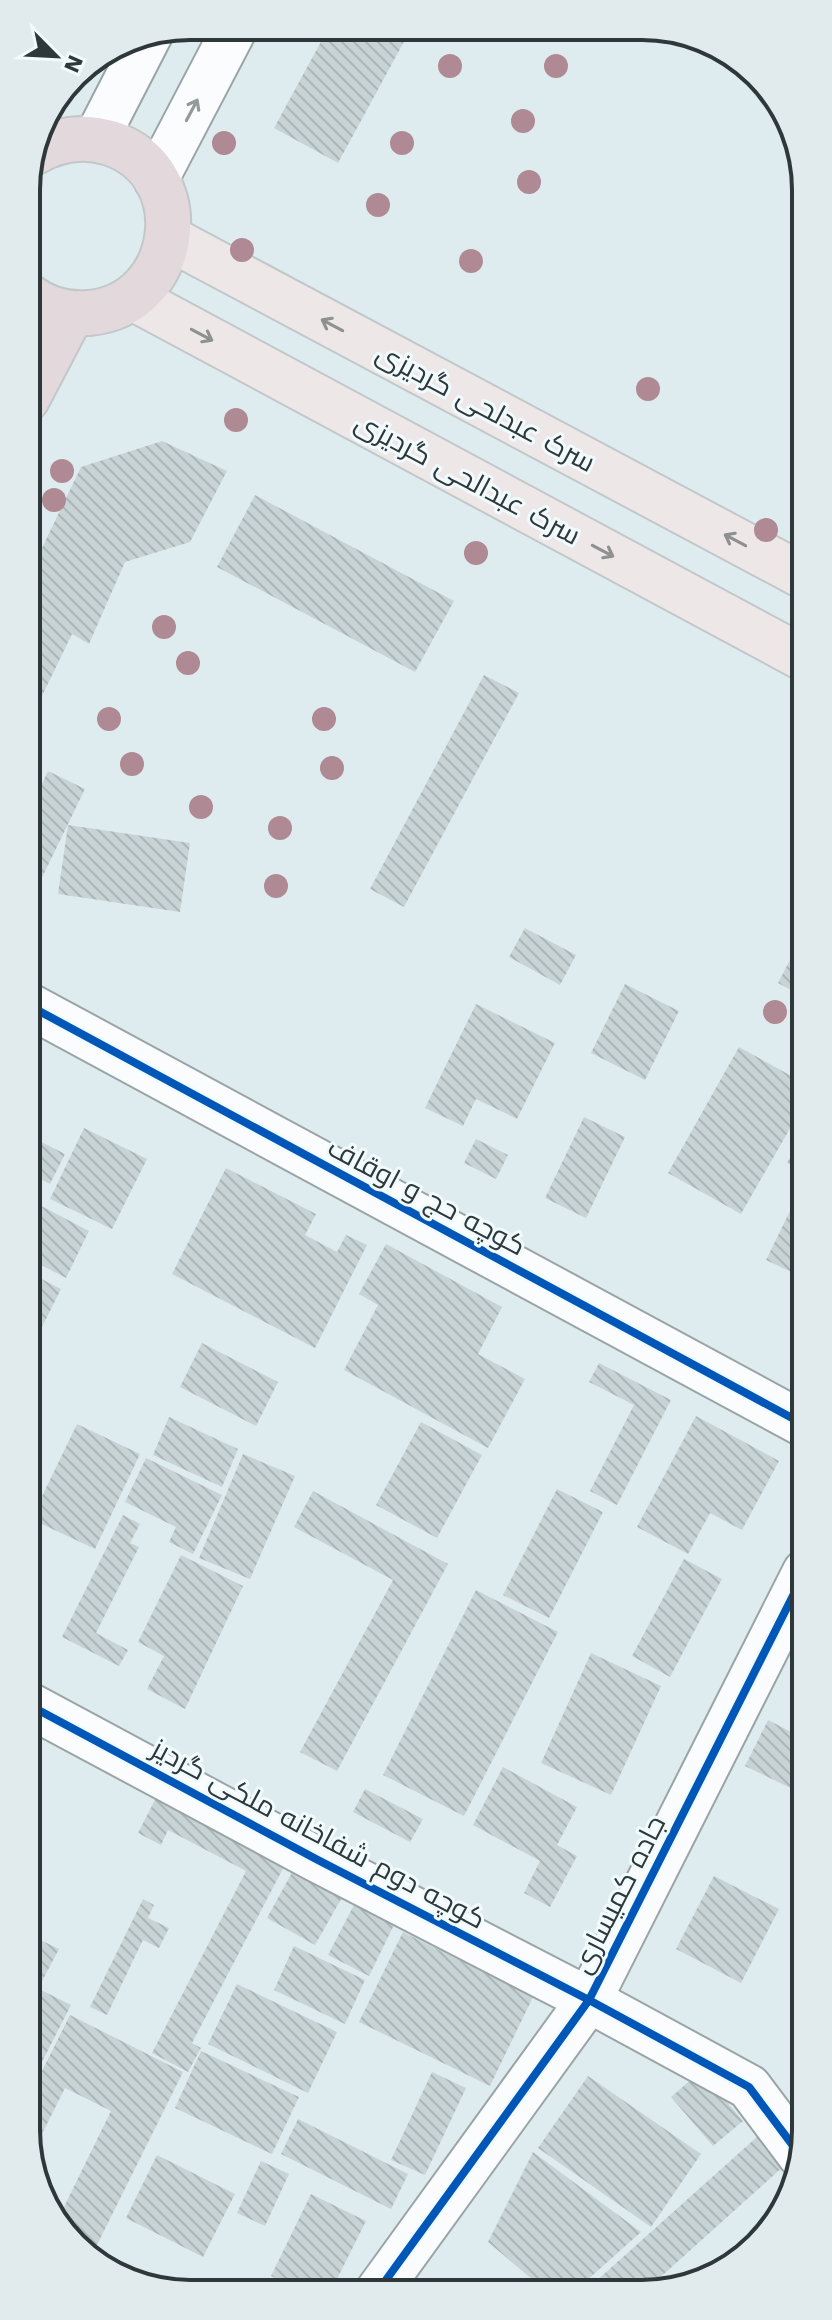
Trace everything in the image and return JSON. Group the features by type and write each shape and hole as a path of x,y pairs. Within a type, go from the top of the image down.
{"highway":[{"path":"40,305 71,315 104,312 133,298 157,272 169,238 168,207 156,179 140,160 119,146 96,139 65,139 47,146"},
{"path":"40,374 71,315"}],"main road":[{"name":"سرک عبدلحی گردیزی","path":"169,238 792,570"},
{"name":"سرک عبدالحی گردیزی","path":"133,298 792,652"}],"street":[{"path":"156,179 229,40"},
{"path":"96,139 143,48"},
{"name":"کوچه حج و اوقاف","path":"40,1011 792,1418"},
{"name":"جاده کمیساری","path":"386,2280 589,2000 792,1598"},
{"name":"کوچه دوم شفاخانه ملکی گردیز","path":"40,1711 749,2087 792,2144"}],"building":[{"path":"322,40 405,40 338,163 274,128"},
{"path":"162,441 227,471 190,542 125,562 89,644 72,634 40,700 40,552 81,467"},
{"path":"255,495 454,601 415,672 217,567"},
{"path":"484,675 519,693 404,907 370,889"},
{"path":"48,771 85,789 40,882 40,788"},
{"path":"68,825 190,843 180,912 58,894"},
{"path":"525,928 576,955 560,985 509,957"},
{"path":"792,956 792,991 778,983"},
{"path":"625,984 679,1011 645,1080 591,1053"},
{"path":"476,1004 555,1043 517,1119 476,1099 463,1126 425,1108"},
{"path":"739,1047 792,1076 792,1125 741,1214 668,1173"},
{"path":"584,1117 625,1137 586,1218 545,1198"},
{"path":"84,1128 147,1159 112,1229 50,1199"},
{"path":"476,1139 508,1155 496,1179 464,1163"},
{"path":"40,1141 65,1154 50,1184 40,1179"},
{"path":"226,1168 316,1214 305,1235 337,1252 346,1235 367,1245 315,1348 172,1274"},
{"path":"40,1205 89,1231 66,1278 40,1264"},
{"path":"791,1209 792,1272 766,1260"},
{"path":"386,1244 502,1307 478,1354 525,1379 488,1448 344,1370 378,1305 359,1294"},
{"path":"40,1278 61,1289 40,1331"},
{"path":"202,1343 278,1382 256,1426 180,1387"},
{"path":"599,1363 671,1400 617,1505 590,1491 634,1405 589,1382"},
{"path":"696,1416 779,1461 742,1530 710,1513 688,1554 637,1527"},
{"path":"169,1417 238,1449 222,1487 153,1455"},
{"path":"421,1422 482,1455 437,1538 376,1505"},
{"path":"77,1424 140,1454 95,1549 40,1523 40,1500"},
{"path":"243,1454 295,1476 250,1579 199,1558"},
{"path":"146,1458 222,1495 193,1554 169,1542 176,1527 125,1502"},
{"path":"557,1489 603,1512 549,1618 503,1595"},
{"path":"313,1491 448,1564 337,1771 300,1752 393,1580 294,1527"},
{"path":"123,1515 140,1524 130,1543 139,1547 96,1633 128,1650 119,1666 62,1637"},
{"path":"181,1555 243,1586 185,1709 147,1689 164,1656 138,1642"},
{"path":"684,1559 722,1579 670,1677 632,1656"},
{"path":"476,1590 558,1632 464,1816 383,1775"},
{"path":"591,1653 661,1686 611,1795 541,1763"},
{"path":"768,1720 792,1732 792,1789 745,1766"},
{"path":"503,1767 577,1807 557,1845 577,1856 550,1907 524,1893 540,1861 473,1825"},
{"path":"365,1789 423,1819 410,1842 353,1812"},
{"path":"160,1790 289,1857 192,2043 201,2048 188,2072 152,2053 246,1871 168,1830 161,1845 138,1833"},
{"path":"295,1867 344,1894 315,1945 267,1918"},
{"path":"714,1876 779,1909 741,1983 676,1949"},
{"path":"143,1899 154,1905 148,1918 169,1928 159,1948 143,1940 107,2015 90,2007"},
{"path":"354,1905 394,1925 369,1976 328,1955"},
{"path":"403,1932 533,1997 490,2086 359,2022"},
{"path":"40,1940 59,1949 40,1985"},
{"path":"294,1946 365,1980 345,2024 274,1990"},
{"path":"237,1984 337,2032 308,2093 208,2044"},
{"path":"40,1990 71,2005 40,2064"},
{"path":"70,2015 183,2072 96,2247 63,2209 111,2111 65,2088 40,2138 40,2075"},
{"path":"201,2051 299,2097 272,2154 175,2108"},
{"path":"701,2071 743,2121 713,2146 671,2097"},
{"path":"432,2072 466,2088 425,2175 391,2160"},
{"path":"588,2076 701,2154 651,2227 538,2148"},
{"path":"298,2119 408,2174 391,2209 281,2154"},
{"path":"758,2136 784,2166 658,2279 597,2280"},
{"path":"533,2152 641,2232 587,2280 533,2280 488,2242"},
{"path":"157,2155 235,2194 203,2257 126,2218"},
{"path":"261,2161 289,2174 265,2226 237,2213"},
{"path":"311,2194 366,2221 336,2280 279,2280 271,2276"}],"cycle path":[{"path":"40,1011 792,1418"},
{"path":"386,2280 589,2000 792,1598"},
{"path":"40,1711 749,2087 792,2144"}]}
